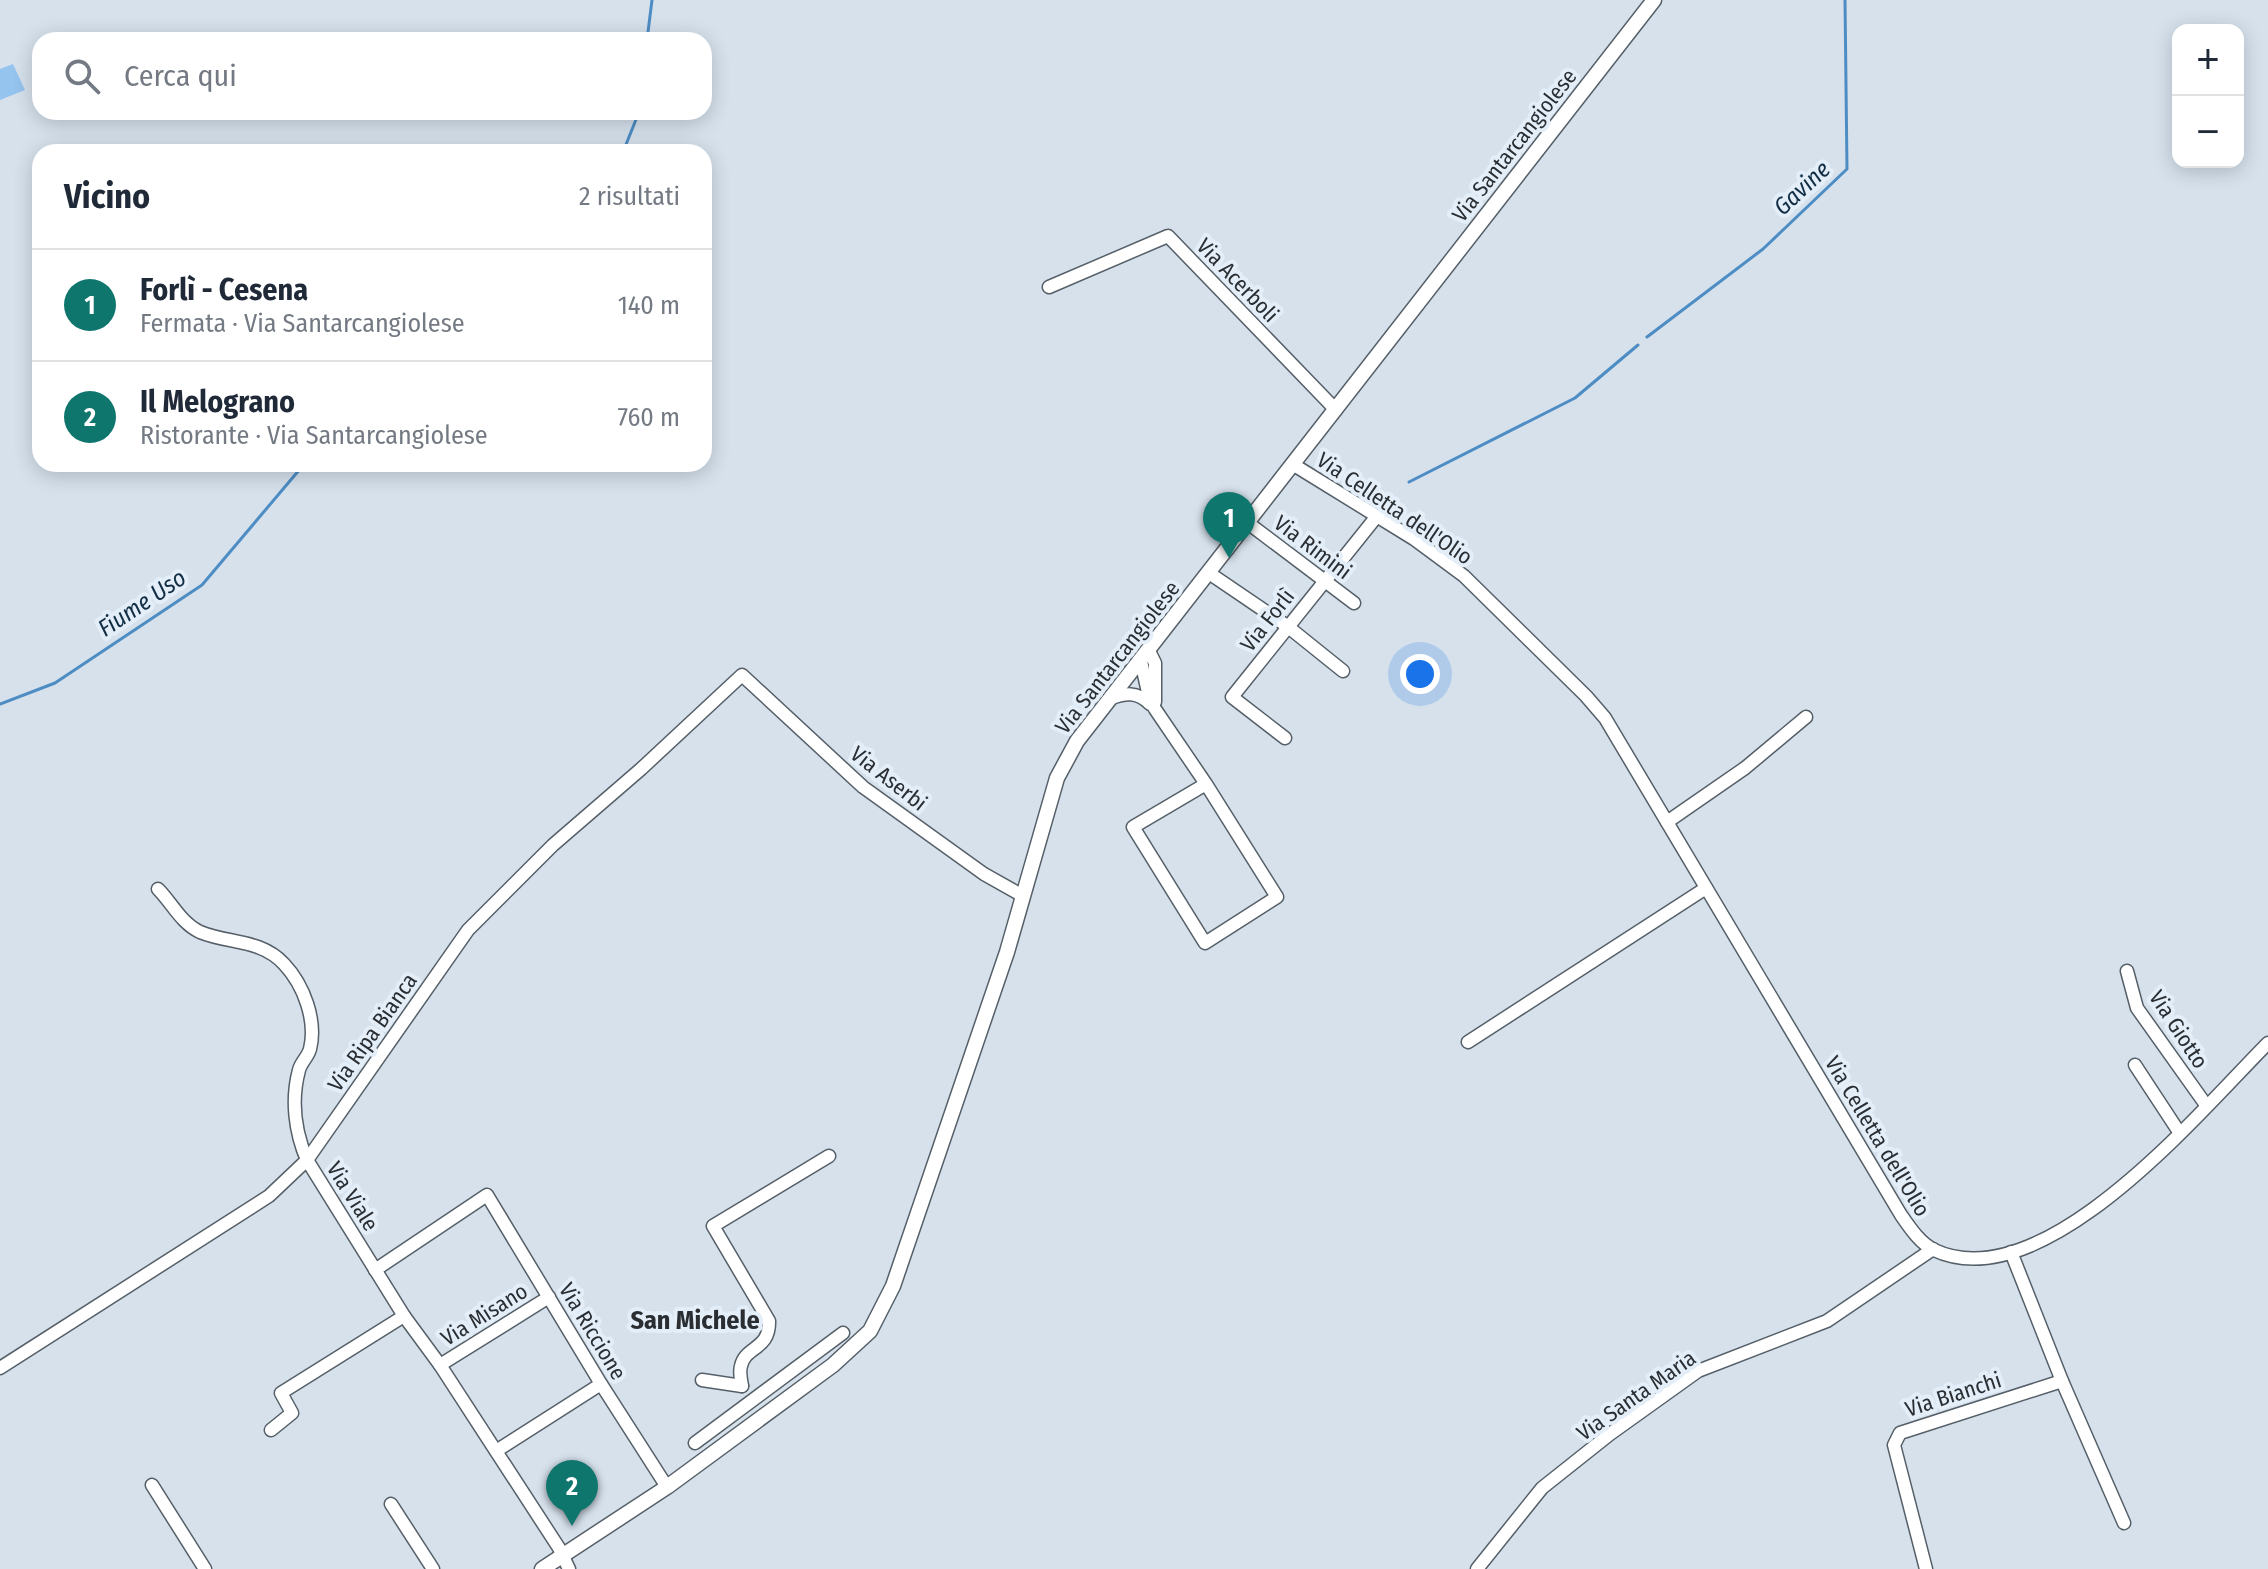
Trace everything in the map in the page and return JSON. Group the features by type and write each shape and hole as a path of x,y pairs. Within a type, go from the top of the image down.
{"main road":[{"name":"Via Santarcangiolese","path":"542,1569 566,1562 769,1413 859,1343 879,1318 903,1257 1023,896 1057,778 1077,741 1654,0"}],"street":[{"name":"Via Acerboli","path":"1049,287 1168,236 1336,410"},
{"name":"Via Celletta dell'Olio","path":"1294,465 1414,539 1464,576 1605,718 1901,1215 1922,1242 1933,1249"},
{"name":"Via Forlì","path":"1285,738 1232,697 1377,516"},
{"name":"Via Rimini","path":"1248,523 1354,603"},
{"path":"1209,573 1287,626 1343,671"},
{"path":"1145,656 1146,685 1155,709 1206,784 1277,897 1205,943 1133,827 1206,784"},
{"name":"Via Aserbi","path":"742,675 863,787 984,874 1023,896"},
{"name":"Via Ripa Bianca","path":"0,1368 269,1196 307,1160 468,930 553,845 742,675"},
{"path":"1108,700 1123,694 1136,694 1155,709"},
{"path":"1667,822 1745,768 1806,717"},
{"path":"1468,1042 1706,888"},
{"name":"Via Viale","path":"158,889 182,919 199,931 258,945 284,964 302,991 314,1030 309,1053 299,1068 296,1095 296,1135 307,1160 404,1316 440,1365 566,1562"},
{"name":"Via Giotto","path":"2127,971 2137,1008 2206,1105"},
{"path":"1933,1249 1971,1258 2011,1252 2072,1225 2123,1188 2268,1043"},
{"path":"2135,1065 2179,1132"},
{"path":"742,1386 740,1366 744,1358 763,1343 769,1333 769,1321 713,1226 829,1156"},
{"name":"Via Riccione","path":"375,1270 487,1195 667,1487"},
{"name":"Via Santa Maria","path":"1477,1569 1542,1488 1698,1371 1827,1321 1933,1249"},
{"path":"2011,1252 2062,1381 2124,1523"},
{"name":"Via Misano","path":"440,1365 549,1297"},
{"path":"271,1430 292,1413 281,1393 404,1316"},
{"path":"695,1443 843,1333"},
{"path":"702,1380 742,1386 769,1413"},
{"name":"Via Bianchi","path":"1926,1569 1894,1445 1900,1433 2062,1381"},
{"path":"496,1451 601,1384"},
{"path":"152,1485 205,1569"},
{"path":"391,1504 433,1569"}],"shaded area":[{"path":"13,64 25,90 0,100 0,69"}],"waterway":[{"name":"Fiume Uso","path":"648,32 652,0"},
{"name":"Gavine","path":"1647,337 1763,249 1847,169 1845,0"},
{"name":"Fiume Uso","path":"626,144 636,120"},
{"name":"Gavine","path":"1409,482 1575,398 1638,345"},
{"name":"Fiume Uso","path":"0,704 55,683 202,585 297,472"}],"place":[{"name":"Forlì - Cesena","path":"1229,558"},
{"name":"Il Melograno","path":"572,1526"}],"district":[{"name":"San Michele","path":"695,1320"}]}
